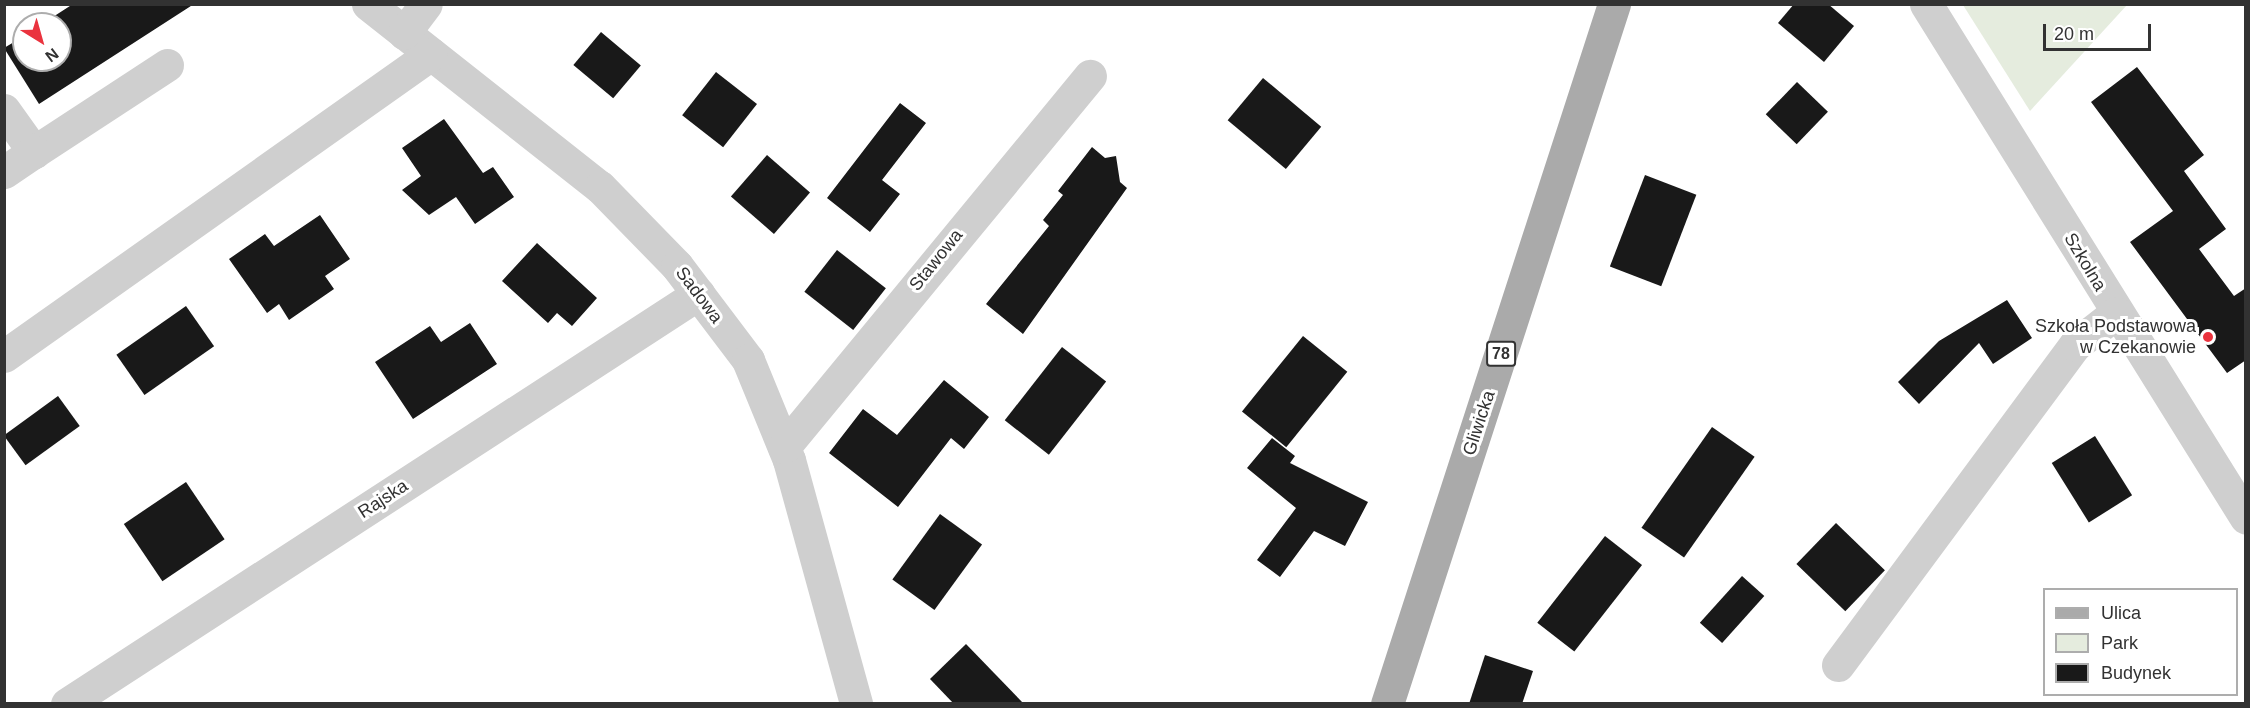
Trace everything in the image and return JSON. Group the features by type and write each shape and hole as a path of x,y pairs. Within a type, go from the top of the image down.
{"main road":[{"name":"Gliwicka","path":"1387,704 1614,4"}],"street":[{"name":"Sadowa","path":"368,4 600,187 698,294 748,360 784,447 856,704"},
{"path":"404,33 426,4"},
{"name":"Szkolna","path":"1926,4 2115,313 2246,518"},
{"path":"4,356 431,54"},
{"path":"4,172 166,65"},
{"name":"Stawowa","path":"784,447 1090,76"},
{"path":"4,110 34,152"},
{"name":"Rajska","path":"68,704 698,294"},
{"path":"1838,665 2075,345 2115,313"}],"green space":[{"path":"1963,5 2127,5 2030,111"}],"building":[{"path":"73,4 194,4 39,104 19,72 72,72 72,12 61,12"},
{"path":"1794,4 1828,4 1854,26 1824,62 1778,23"},
{"path":"601,32 641,65 613,98 573,65"},
{"path":"12,43 12,61 4,48"},
{"path":"2137,67 2204,155 2184,171 2226,229 2199,249 2234,296 2246,288 2246,360 2227,373 2130,242 2173,211 2091,102"},
{"path":"716,72 757,104 723,147 682,115"},
{"path":"1263,78 1321,127 1286,169 1228,120"},
{"path":"1797,82 1828,112 1797,144 1766,114"},
{"path":"900,103 926,123 882,180 900,194 870,232 827,198"},
{"path":"444,119 483,173 493,167 514,197 475,224 456,197 429,215 402,190 421,176 402,148"},
{"path":"1092,147 1105,158 1116,156 1120,182 1127,188 1023,334 986,304 1049,226 1043,220 1063,195 1058,191"},
{"path":"767,155 810,192 774,234 731,197"},
{"path":"1645,175 1696,195 1661,286 1610,266"},
{"path":"320,215 350,259 325,276 334,289 289,320 279,304 267,313 229,259 265,234 274,246"},
{"path":"537,243 597,298 572,326 557,313 548,323 502,281"},
{"path":"837,250 886,288 853,330 804,292"},
{"path":"2007,300 2032,338 1993,364 1979,343 1919,404 1898,382 1939,341"},
{"path":"186,306 214,346 144,395 116,355"},
{"path":"470,323 497,364 413,419 375,362 430,326 441,342"},
{"path":"1303,336 1347,372 1286,447 1242,411"},
{"path":"1062,347 1106,381 1049,455 1005,420"},
{"path":"944,380 989,417 964,449 951,438 898,507 829,453 863,409 897,435"},
{"path":"58,396 80,426 26,465 4,435"},
{"path":"1712,427 1755,457 1684,558 1641,528"},
{"path":"2095,436 2132,495 2089,522 2052,463"},
{"path":"1272,438 1295,456 1290,463 1368,502 1345,546 1314,531 1280,577 1257,560 1296,508 1247,468"},
{"path":"186,482 225,539 162,581 124,524"},
{"path":"940,514 982,545 934,610 892,580"},
{"path":"1836,523 1885,570 1845,611 1796,564"},
{"path":"1605,536 1642,565 1574,652 1537,623"},
{"path":"1742,576 1764,596 1722,643 1700,623"},
{"path":"966,644 1024,704 954,704 930,679"},
{"path":"1485,655 1533,671 1522,704 1469,704"}],"place":[{"name":"Szkoła Podstawowa w Czekanowie","path":"2208,337"}]}
